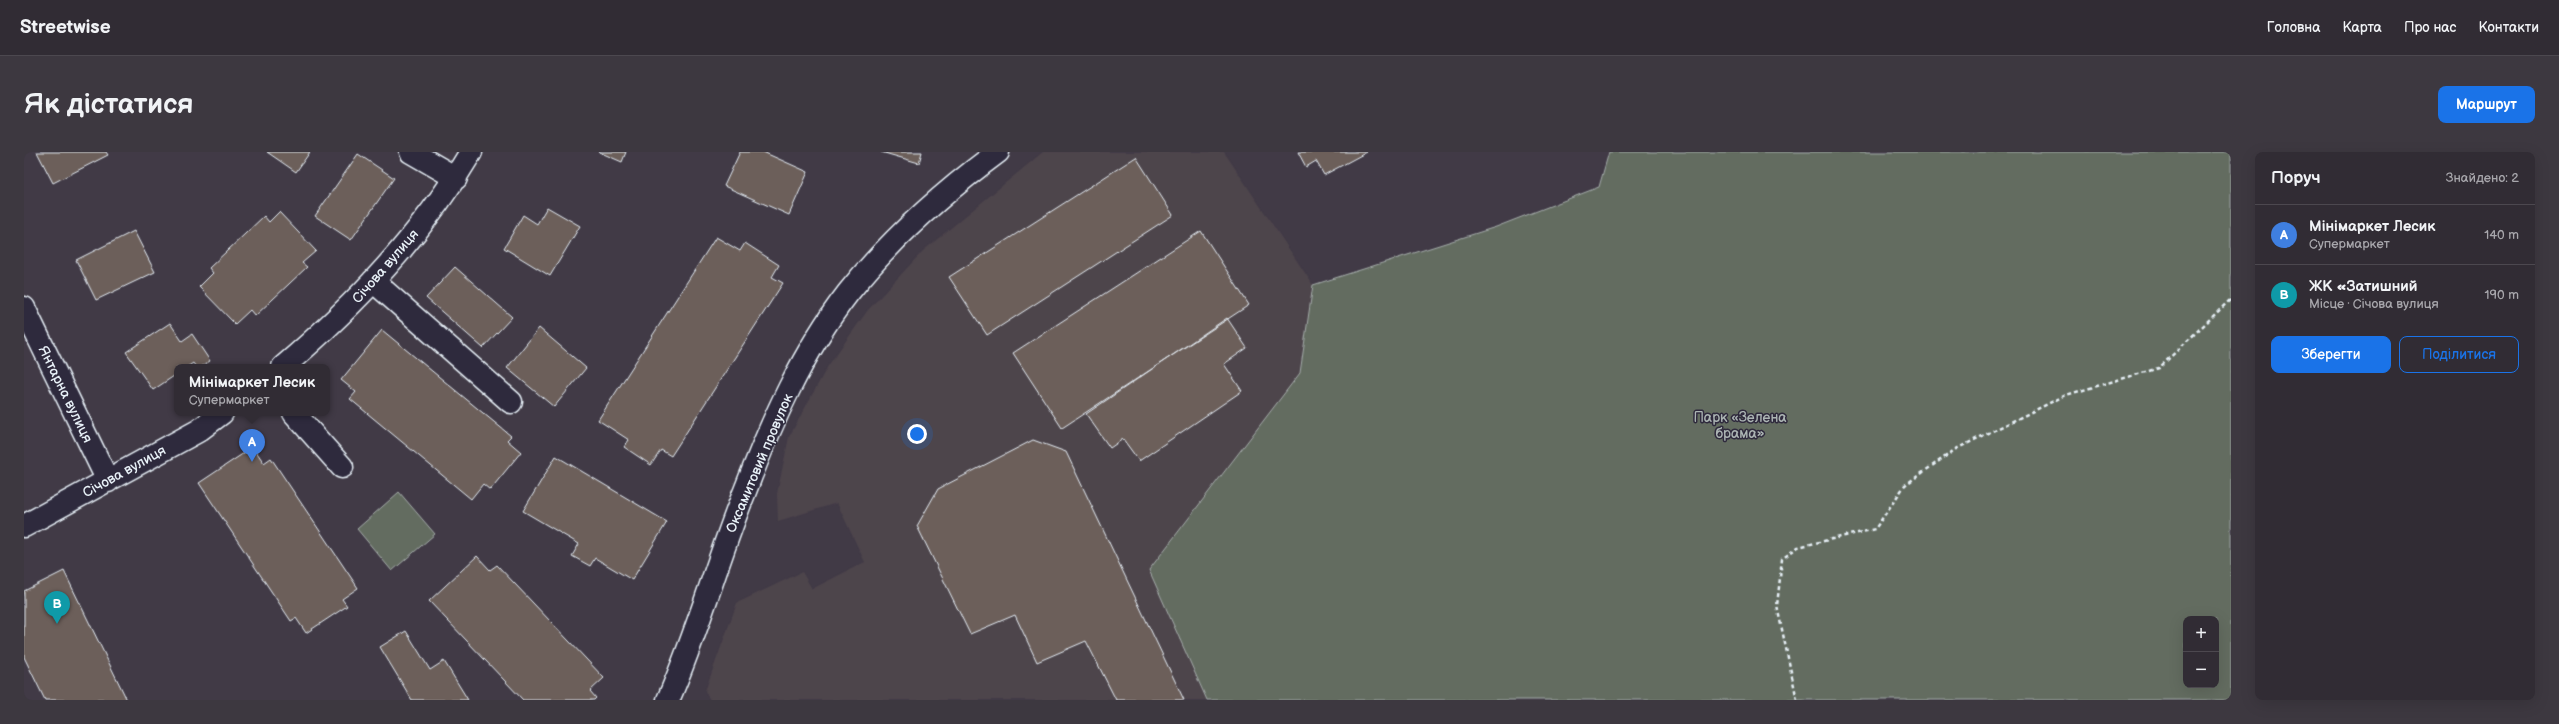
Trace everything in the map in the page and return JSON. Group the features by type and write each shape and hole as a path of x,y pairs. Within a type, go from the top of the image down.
{"street":[{"path":"411,152 456,178"},
{"name":"Січова вулиця","path":"286,364 337,320 406,246 456,178 471,152"},
{"name":"Оксамитовий провулок","path":"668,700 682,667 744,491 773,424 808,354 848,294 900,236 964,177 998,152"},
{"path":"373,281 511,402"},
{"name":"Янтарна вулиця","path":"24,308 108,480"},
{"name":"Січова вулиця","path":"24,526 198,431 218,416"},
{"path":"297,416 342,467"}],"path":[{"path":"1797,700 1777,606 1782,559 1798,547 1875,529 1905,485 1956,449 2066,395 2159,368 2231,299"}],"shaded area":[{"path":"1043,152 1224,152 1313,285 1300,373 1149,570 1207,700 710,700 705,691 737,603 802,572 812,589 865,562 837,503 778,521 777,494 789,437 828,366 868,310 923,251"}],"green space":[{"name":"Парк «Зелена брама»","path":"1609,152 2231,152 2231,700 1207,700 1149,570 1300,373 1313,285 1496,227 1599,187"},
{"path":"399,492 435,534 392,571 357,529"}],"building":[{"path":"37,152 106,152 108,155 53,183"},
{"path":"267,152 310,152 296,172"},
{"path":"599,152 626,152 622,162"},
{"path":"740,152 763,152 808,172 789,215 724,186"},
{"path":"881,152 922,152 919,163"},
{"path":"1298,152 1367,152 1324,175 1316,161 1306,167"},
{"path":"358,154 394,178 351,240 315,216"},
{"path":"1136,157 1173,215 987,335 949,277"},
{"path":"547,207 580,226 550,276 504,248 523,215 537,224"},
{"path":"279,212 316,251 302,263 307,267 255,316 250,310 235,324 199,287 213,273 209,268 264,216 269,222"},
{"path":"134,231 155,272 96,300 76,260"},
{"path":"1201,231 1249,305 1062,428 1013,353"},
{"path":"716,237 740,251 745,243 779,265 772,277 783,283 671,456 661,450 651,465 624,447 629,440 598,420"},
{"path":"455,267 512,317 483,348 426,298"},
{"path":"1227,318 1247,348 1224,364 1242,391 1139,461 1123,439 1110,448 1086,414"},
{"path":"170,323 182,341 192,334 210,361 206,364 174,364 174,376 153,390 126,352"},
{"path":"539,328 586,368 554,407 507,368"},
{"path":"382,330 511,436 507,440 521,452 490,490 483,484 471,499 350,399 356,392 341,380"},
{"path":"1033,440 1066,452 1184,700 1116,700 1086,641 1037,662 1015,615 970,634 917,526 938,489"},
{"path":"253,447 264,463 271,458 358,588 342,599 347,606 306,633 296,618 291,621 199,483"},
{"path":"556,456 667,522 632,580 595,558 590,566 572,556 579,544 523,511"},
{"path":"477,556 490,570 497,565 604,678 590,691 596,698 594,700 523,700 429,601"},
{"path":"64,571 127,700 45,700 24,657 24,591"},
{"path":"406,631 430,670 444,661 468,700 412,700 380,647"}],"place":[{"name":"Мінімаркет Лесик","path":"252,462"},
{"name":"ЖК «Затишний","path":"57,624"}]}
